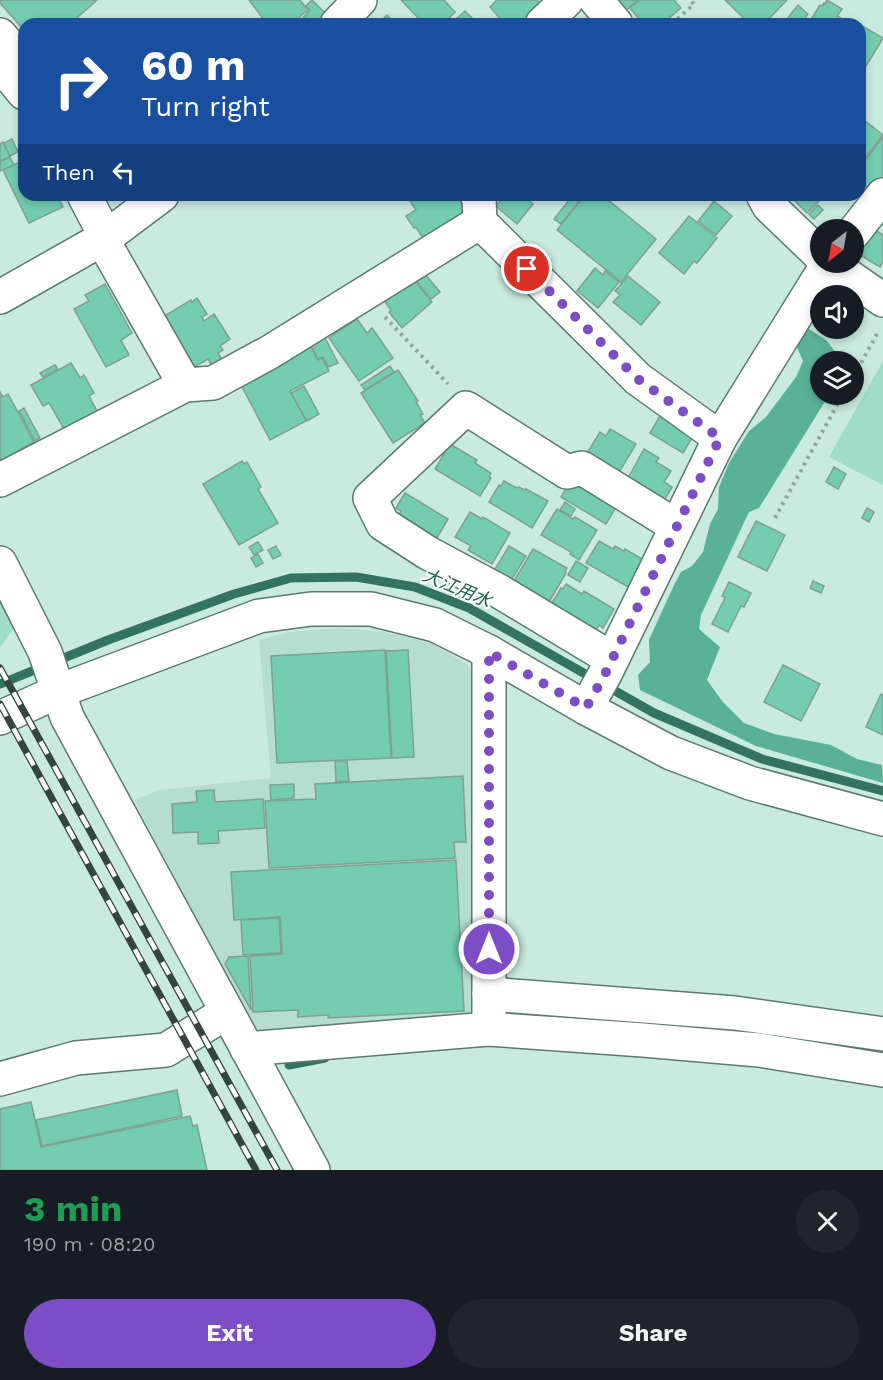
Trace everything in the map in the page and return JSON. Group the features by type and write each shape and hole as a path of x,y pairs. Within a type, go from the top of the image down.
{"street":[{"path":"343,18 360,0"},
{"path":"548,18 567,0"},
{"path":"596,0 611,18"},
{"path":"0,35 18,57"},
{"path":"0,64 18,86"},
{"path":"864,219 883,195"},
{"path":"88,201 111,233 185,386"},
{"path":"109,201 111,233"},
{"path":"0,297 111,233 154,201"},
{"path":"766,201 810,245"},
{"path":"0,480 185,386 213,383 270,352 364,294 478,208 638,379 720,438"},
{"path":"598,685 720,438 823,273"},
{"path":"844,273 883,300"},
{"path":"676,526 582,468 567,472 466,408 370,498 383,524 428,553 499,591 671,753 750,783 883,819"},
{"path":"0,563 53,674 67,717 313,1170"},
{"path":"0,718 53,674 259,616 311,609 371,609 435,625 489,652 598,685"},
{"path":"488,1029 489,652"},
{"path":"489,994 735,1013 883,1034"},
{"path":"0,1079 76,1058 166,1050 227,1012"},
{"path":"247,1049 488,1029 759,1050 883,1070"}],"path":[{"path":"679,18 694,4 690,0"},
{"path":"364,294 464,400 466,408"},
{"path":"864,358 883,323"},
{"path":"775,518 837,405"}],"shaded area":[{"path":"883,361 883,485 829,457 858,405 864,405 864,395"},
{"path":"0,595 16,625 0,647"},
{"path":"338,628 382,632 430,643 466,663 479,682 473,1016 308,1027 258,1034 134,800 160,790 271,778 259,640 290,632"}],"green space":[{"path":"806,327 810,330 810,339 824,339 835,351 810,351 810,405 823,405 759,508 749,512 701,615 699,629 720,647 707,680 722,701 744,723 774,734 831,745 857,759 882,765 883,783 756,746 640,690 638,675 650,662 649,640 681,572 692,566 703,552 710,524 718,509 719,487 729,463 749,431 766,417 796,377 803,361 796,345"}],"building":[{"path":"0,0 97,0 77,18 18,18 18,23 0,3"},
{"path":"249,0 300,0 308,10 298,18 262,18"},
{"path":"312,0 328,16 326,18 303,18 310,10 306,6"},
{"path":"401,0 444,0 455,12 449,18 418,18"},
{"path":"497,0 537,0 545,9 535,18 500,18 490,7"},
{"path":"614,0 638,0 624,12"},
{"path":"640,0 674,0 681,8 669,18 638,18 630,8"},
{"path":"725,0 787,0 770,18 744,18"},
{"path":"827,0 842,9 837,16 840,18 812,18 820,5 825,4"},
{"path":"798,5 808,14 805,18 788,18"},
{"path":"465,11 472,18 457,18"},
{"path":"866,28 883,38 866,66"},
{"path":"866,122 883,135 866,157"},
{"path":"883,137 883,182 875,193 866,186 866,159"},
{"path":"12,139 18,152 10,156 4,143"},
{"path":"3,142 10,157 0,161 0,144"},
{"path":"10,157 14,165 0,171 0,162"},
{"path":"18,163 18,201 3,170"},
{"path":"18,201 60,201 63,207 29,223"},
{"path":"410,201 460,201 469,215 426,243 406,216 416,210"},
{"path":"500,201 530,201 533,204 517,224 496,206"},
{"path":"568,201 579,201 561,224 554,219"},
{"path":"580,201 609,201 656,239 621,282 557,230"},
{"path":"714,201 732,216 716,235 698,221"},
{"path":"795,201 819,201 807,213"},
{"path":"818,205 823,210 814,219 809,214"},
{"path":"689,216 717,238 697,263 694,261 684,274 659,253"},
{"path":"870,227 883,235 883,262 880,267 864,257 864,237"},
{"path":"595,268 603,275 605,271 619,282 598,308 577,291"},
{"path":"424,273 440,292 431,299 415,280"},
{"path":"411,276 432,302 402,328 389,312 391,310 383,299"},
{"path":"628,276 660,302 641,325 613,302 620,295 615,291"},
{"path":"105,284 132,333 121,340 129,355 106,367 74,309 89,301 85,295"},
{"path":"197,298 207,314 202,317 204,321 214,314 230,339 220,346 223,350 218,353 223,361 213,367 208,359 194,367 161,318"},
{"path":"357,319 367,333 372,328 393,358 359,381 329,338"},
{"path":"321,330 338,363 328,367 323,357 318,359 307,338"},
{"path":"307,340 318,360 322,358 329,371 290,391 306,421 270,440 239,381"},
{"path":"71,363 80,378 84,375 94,393 89,396 97,411 64,429 49,403 43,406 31,385"},
{"path":"55,365 58,369 43,377 40,373"},
{"path":"390,366 394,372 365,390 361,385"},
{"path":"398,370 418,401 416,402 423,414 420,415 425,423 393,443 361,393"},
{"path":"304,386 319,414 307,421 291,393"},
{"path":"0,392 3,397 8,394 34,442 0,461"},
{"path":"24,408 40,438 35,441 19,411"},
{"path":"661,414 695,433 683,453 650,433"},
{"path":"610,429 636,444 618,474 586,455 600,432 606,436"},
{"path":"450,444 477,460 475,463 491,473 489,477 491,478 480,496 435,469"},
{"path":"644,449 659,458 656,462 671,471 664,482 672,487 664,501 627,480"},
{"path":"242,461 244,464 247,462 261,487 258,489 278,523 239,545 203,484"},
{"path":"834,467 846,474 838,489 826,482"},
{"path":"578,480 618,504 606,524 561,497 570,482"},
{"path":"504,481 517,488 526,489 548,501 532,528 489,502"},
{"path":"405,493 448,519 434,543 396,521 401,511 396,508"},
{"path":"565,502 575,509 571,516 560,510"},
{"path":"867,508 874,512 869,522 862,518"},
{"path":"557,509 597,530 579,560 570,554 571,552 541,535"},
{"path":"470,512 510,533 492,564 468,550 471,546 455,537"},
{"path":"756,521 785,535 767,571 738,557"},
{"path":"599,541 613,549 615,546 624,551 625,549 644,560 628,587 586,563"},
{"path":"258,542 263,550 254,555 249,547"},
{"path":"276,546 281,555 273,559 268,550"},
{"path":"509,546 526,556 509,584 492,574"},
{"path":"533,549 567,568 549,602 514,581"},
{"path":"258,554 263,563 256,567 251,558"},
{"path":"576,561 588,568 580,582 568,575"},
{"path":"813,581 824,586 821,593 810,588"},
{"path":"729,582 751,593 744,607 741,606 728,632 712,624 725,598 722,596"},
{"path":"566,584 582,594 584,591 614,609 603,628 599,625 594,633 550,606"},
{"path":"385,650 391,758 277,763 271,656"},
{"path":"408,650 414,757 392,758 386,651"},
{"path":"783,665 820,684 801,721 764,702"},
{"path":"881,694 883,695 883,735 866,727"},
{"path":"335,761 347,761 349,781 336,782"},
{"path":"463,776 466,842 454,842 455,858 269,868 265,801 316,799 315,784"},
{"path":"294,784 294,798 271,800 270,785"},
{"path":"214,790 215,802 263,799 265,828 218,831 219,843 198,844 198,832 173,833 172,804 197,802 196,791"},
{"path":"456,860 464,1011 328,1018 328,1015 298,1017 298,1010 253,1012 250,956 282,954 280,917 234,920 231,872"},
{"path":"279,918 281,953 243,955 241,920"},
{"path":"248,956 251,1010 225,964 229,957"},
{"path":"177,1090 182,1116 42,1146 36,1120"},
{"path":"31,1102 41,1147 190,1116 193,1126 197,1125 207,1170 0,1170 0,1109"}],"waterway":[{"name":"大江用水","path":"0,684 108,640 234,594 291,578 356,577 415,587 469,608 654,713 762,759 883,791"},
{"path":"818,1041 883,1051"},
{"path":"289,1065 325,1058"}],"railway":[{"path":"0,668 277,1170"},
{"path":"0,704 256,1170"}],"route":[{"path":"489,949 489,652 586,708 605,674 720,438 638,379 527,269"}]}
